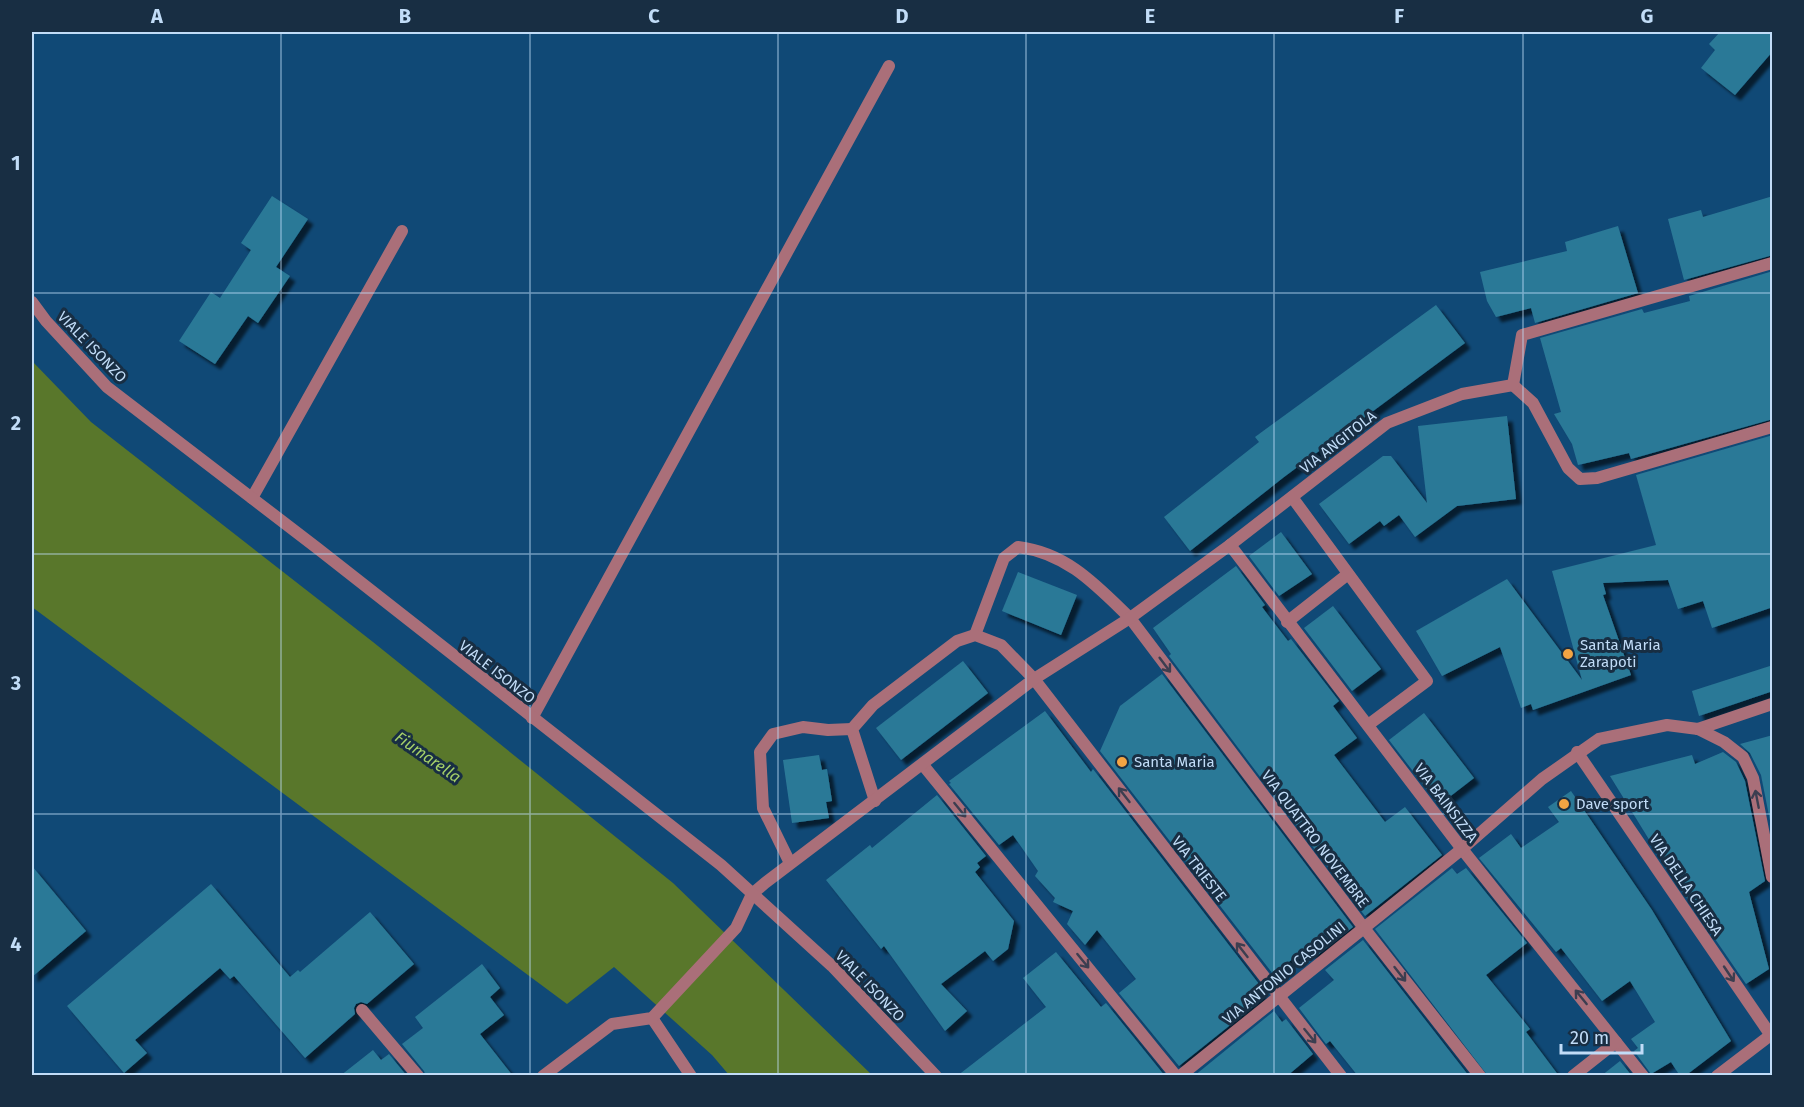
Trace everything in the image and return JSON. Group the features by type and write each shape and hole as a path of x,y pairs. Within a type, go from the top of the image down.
{"street":[{"path":"532,718 889,66"},
{"path":"252,498 402,231"},
{"path":"1773,263 1522,335 1513,385 1533,403 1568,468 1580,479 1598,478 1773,427"},
{"name":"VIALE ISONZO","path":"32,302 46,321 107,387 721,865 832,966 936,1076"},
{"name":"VIA ANGITOLA","path":"752,894 1034,679 1130,618 1292,498 1387,423 1462,394 1513,385"},
{"path":"1292,498 1427,681 1368,725"},
{"name":"VIA BAINSIZZA","path":"1230,545 1462,849 1643,1076"},
{"name":"VIA QUATTRO NOVEMBRE","path":"975,635 1004,558 1018,547 1038,549 1088,577 1130,618 1364,928 1480,1076"},
{"path":"1287,622 1348,574"},
{"path":"790,863 763,808 760,752 773,734 803,727 828,730 852,729 873,705 957,641 975,635"},
{"name":"VIA TRIESTE","path":"975,635 1001,645 1034,679 1341,1076"},
{"path":"1698,729 1773,704"},
{"name":"VIA ANTONIO CASOLINI","path":"1178,1076 1462,849 1542,779 1577,752 1599,739 1667,725 1698,729"},
{"path":"852,729 875,801"},
{"path":"1698,729 1724,742 1743,757 1753,778 1773,877"},
{"name":"VIA DELLA CHIESA","path":"1577,752 1772,1035"},
{"path":"922,765 1178,1076"},
{"path":"543,1076 612,1023 652,1018 736,928 752,894"},
{"path":"362,1010 418,1076"},
{"path":"652,1018 692,1076"},
{"path":"1717,1076 1772,1035"},
{"path":"1573,1076 1616,1042"}],"water":[{"name":"Fiumarella","path":"32,361 91,422 373,642 673,883 872,1075 729,1075 712,1055 614,967 567,1004 32,607"}],"building":[{"path":"1720,32 1773,32 1773,51 1735,95 1701,68 1715,50 1709,44"},
{"path":"272,196 308,219 276,267 290,276 258,323 248,316 215,364 179,341 211,292 220,298 251,250 241,243"},
{"path":"1773,196 1773,255 1684,280 1668,219 1701,210 1703,217"},
{"path":"1618,226 1638,293 1535,323 1531,308 1496,317 1487,301 1480,272 1567,251 1565,242"},
{"path":"1773,271 1773,419 1631,459 1629,453 1578,465 1572,444 1554,414 1561,412 1540,338 1642,309 1644,313 1690,301 1689,296"},
{"path":"1436,305 1465,343 1284,477 1190,551 1164,517 1259,442 1255,437"},
{"path":"1507,416 1516,499 1457,506 1415,537 1399,515 1384,526 1380,521 1349,544 1319,504 1383,456 1391,456 1427,503 1418,426"},
{"path":"1773,435 1773,607 1712,628 1703,601 1678,609 1668,580 1603,583 1606,594 1603,595 1631,675 1533,710 1531,704 1521,708 1500,647 1442,676 1416,631 1507,579 1582,680 1552,571 1656,545 1636,475"},
{"path":"1281,532 1312,574 1279,596 1249,556"},
{"path":"1236,566 1265,605 1262,607 1288,641 1291,639 1339,701 1333,706 1357,738 1334,755 1385,822 1405,807 1442,855 1365,916 1169,656 1171,654 1153,628"},
{"path":"1018,572 1077,595 1061,635 1002,611"},
{"path":"1333,606 1381,669 1352,691 1304,628"},
{"path":"963,661 988,693 901,760 876,728"},
{"path":"1773,665 1773,691 1699,716 1692,691"},
{"path":"1162,674 1353,927 1315,957 1307,948 1273,974 1100,751 1120,706"},
{"path":"1045,711 1091,772 1093,769 1259,984 1256,987 1264,998 1179,1066 1119,993 1136,979 1097,930 1085,945 1067,924 1073,911 1053,902 1055,898 1035,876 1038,871 1013,835 999,845 949,784 951,783 949,781"},
{"path":"1424,713 1474,778 1439,805 1389,740"},
{"path":"1773,735 1773,836 1761,775 1750,753 1740,744"},
{"path":"1723,752 1736,762 1745,781 1765,881 1749,892 1769,969 1746,984 1669,872 1610,776 1692,755 1695,764"},
{"path":"819,755 822,770 827,769 832,801 826,802 829,818 792,823 783,760"},
{"path":"1571,791 1652,910 1731,1041 1685,1076 1680,1076 1671,1062 1651,1074 1634,1051 1638,1048 1631,1039 1655,1022 1630,981 1602,1001 1561,948 1556,952 1479,858 1511,834 1521,848 1559,822 1548,807"},
{"path":"937,795 986,856 977,863 980,867 975,872 1014,921 1008,949 993,961 985,951 941,984 967,1011 945,1031 884,946 881,949 826,880 870,845 872,848"},
{"path":"32,866 86,931 32,977"},
{"path":"1452,868 1457,874 1466,868 1527,943 1486,975 1530,1029 1526,1032 1559,1076 1488,1076 1375,929"},
{"path":"211,884 290,977 298,970 300,972 370,912 414,964 367,1004 361,1002 356,1004 355,1014 305,1058 234,976 230,979 220,968 135,1040 147,1053 124,1073 67,1006"},
{"path":"1363,940 1469,1076 1358,1076 1330,1041 1326,1044 1299,1008 1334,980 1325,970"},
{"path":"1056,952 1101,1007 1106,1003 1165,1076 957,1076 1046,1007 1023,978"},
{"path":"482,964 500,988 490,997 504,1015 480,1034 513,1076 426,1076 402,1044 423,1028 415,1017"},
{"path":"1274,1011 1282,1022 1286,1019 1313,1054 1287,1076 1194,1076"},
{"path":"373,1050 381,1060 389,1054 407,1076 340,1076"},
{"path":"1620,1061 1632,1076 1601,1076"}],"place":[{"name":"Santa Maria Zarapoti","path":"1568,654"},
{"name":"Santa Maria","path":"1122,762"},
{"name":"Dave sport","path":"1564,804"}]}
